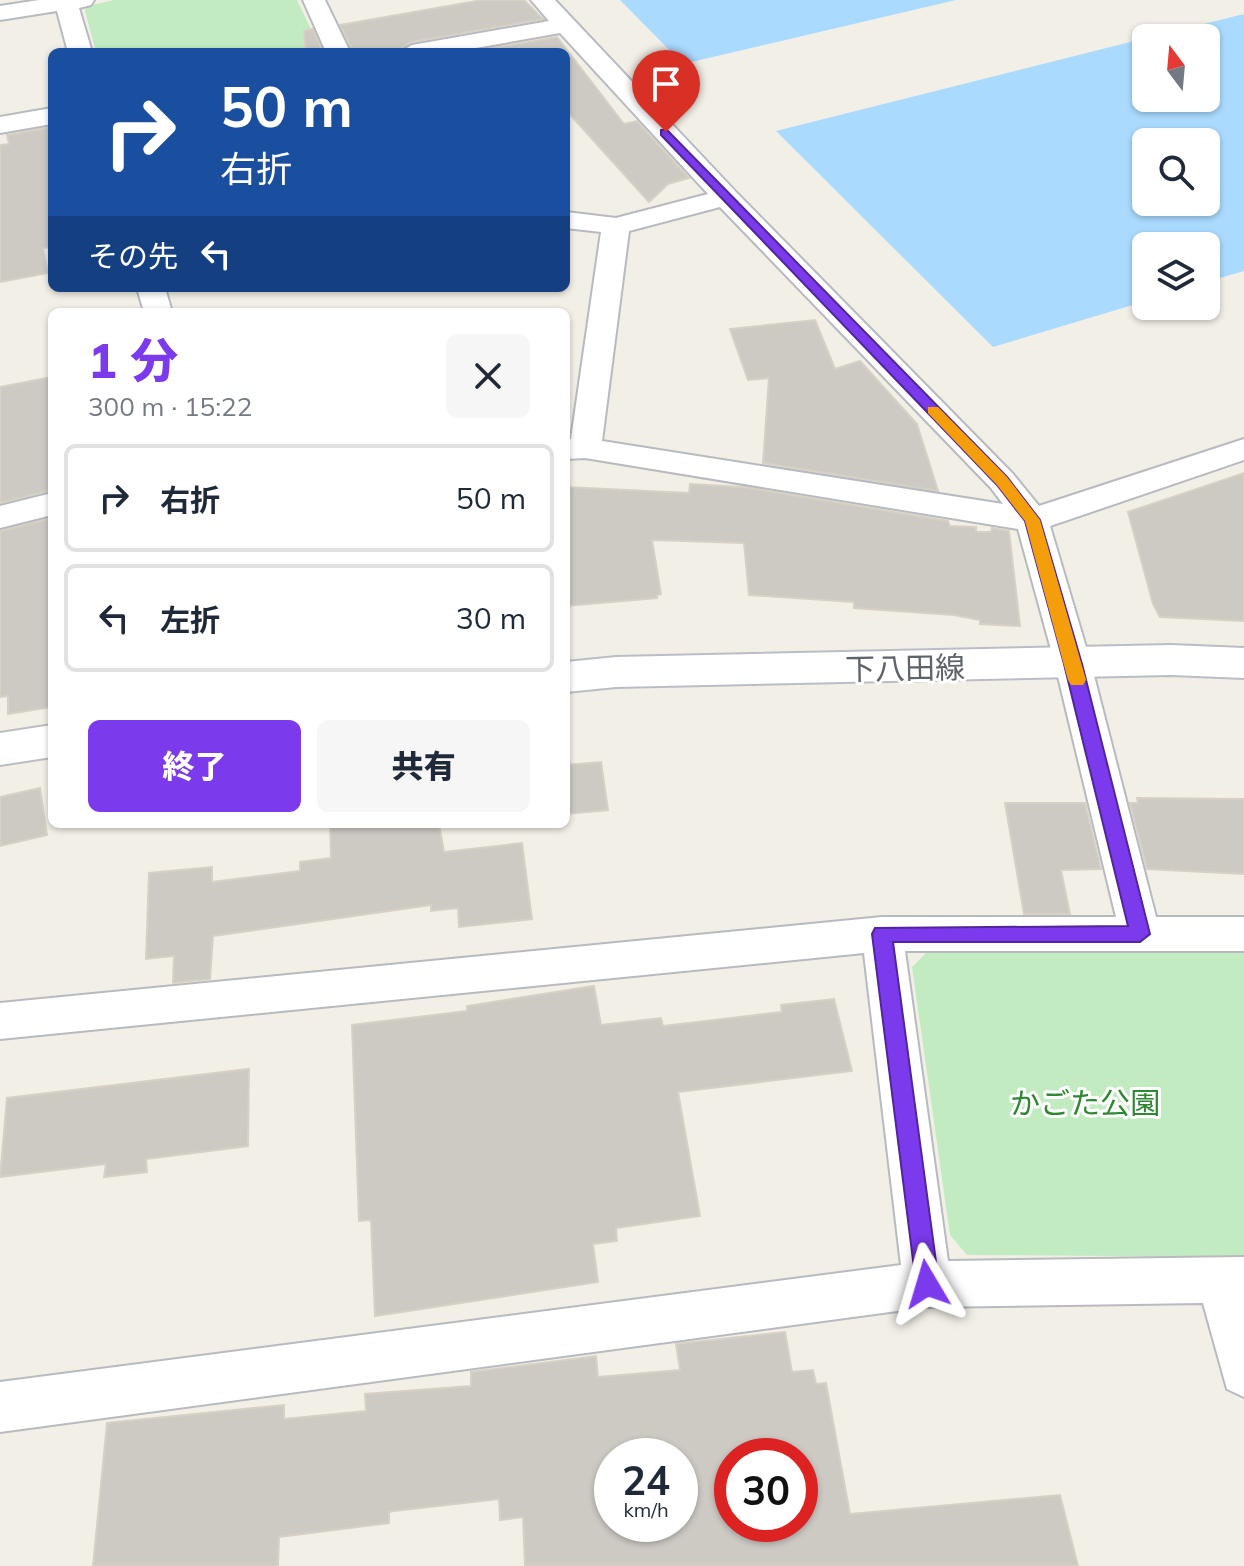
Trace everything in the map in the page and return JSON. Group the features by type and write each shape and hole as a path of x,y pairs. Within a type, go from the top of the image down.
{"street":[{"path":"314,0 336,48"},
{"path":"542,0 726,197 1002,481 1032,520 1073,664 1140,934"},
{"path":"0,13 71,1 79,48"},
{"path":"435,48 566,25"},
{"path":"0,125 48,117"},
{"path":"570,220 616,226 726,197"},
{"path":"616,226 576,449 1032,520 1244,449"},
{"path":"0,517 48,505"},
{"name":"下八田線","path":"570,677 616,672 1171,660 1244,663"},
{"path":"0,749 48,742"},
{"path":"882,934 927,1284"},
{"path":"0,1021 882,934 1244,934"},
{"path":"0,1407 927,1284 1232,1280 1244,1372"}],"green space":[{"path":"114,0 297,0 320,48 95,48 84,7"},
{"name":"かごた公園","path":"927,952 1244,953 1244,1257 967,1255 950,1235 912,967"}],"water":[{"path":"620,0 956,0 683,64"},
{"path":"1244,14 1244,271 1220,278 1220,232 1132,232 1132,305 993,347 776,131 1132,42 1132,112 1220,112 1220,24 1204,24"}],"building":[{"path":"482,0 524,0 543,19 411,42 403,48 351,48 340,25"},
{"path":"313,29 321,48 306,48 304,31"},
{"path":"557,37 565,48 493,48"},
{"path":"570,54 624,124 637,121 689,178 668,184 649,202 570,114"},
{"path":"48,128 48,247 43,248 48,273 0,282 0,145 9,144 7,135"},
{"path":"815,320 835,369 860,361 917,424 938,491 763,463 769,378 748,380 730,329"},
{"path":"48,378 48,491 0,503 0,387"},
{"path":"1244,473 1244,621 1160,617 1153,604 1128,512"},
{"path":"690,484 744,487 948,521 950,526 976,527 976,532 991,532 992,528 1009,531 1020,626 980,624 980,620 954,615 854,608 854,602 749,595 744,543 652,540 661,594 657,598 570,606 570,487 689,493"},
{"path":"48,519 48,708 8,714 8,696 0,697 0,531"},
{"path":"601,762 608,810 570,814 570,765"},
{"path":"40,788 47,835 0,846 0,797"},
{"path":"1137,798 1244,799 1244,874 1147,869 1130,803 1138,803"},
{"path":"1005,803 1085,803 1101,869 1061,870 1070,914 1024,914"},
{"path":"330,828 440,828 444,852 522,843 532,919 459,927 458,908 431,911 431,905 213,936 210,979 173,983 174,956 146,959 149,873 212,867 212,882 300,871 300,862 331,858"},
{"path":"594,986 601,1025 661,1018 663,1026 782,1012 781,1005 834,999 852,1071 678,1092 700,1216 616,1228 617,1241 593,1244 598,1282 375,1316 371,1220 359,1221 352,1025 467,1011 467,1006"},
{"path":"249,1069 248,1146 146,1159 147,1172 104,1177 106,1164 0,1177 7,1098"},
{"path":"785,1332 792,1372 813,1370 816,1384 826,1383 850,1514 1060,1495 1078,1566 525,1566 523,1517 500,1520 499,1499 394,1511 389,1512 389,1523 279,1537 278,1566 93,1566 107,1423 284,1405 284,1419 366,1411 365,1394 471,1386 471,1372 596,1356 598,1377 680,1370 676,1344"}],"slow traffic":[{"path":"933,410 1002,481 1032,520 1077,680"}],"route":[{"path":"666,132 1002,481 1032,520 1073,664 1140,934 882,934 927,1284"}]}
